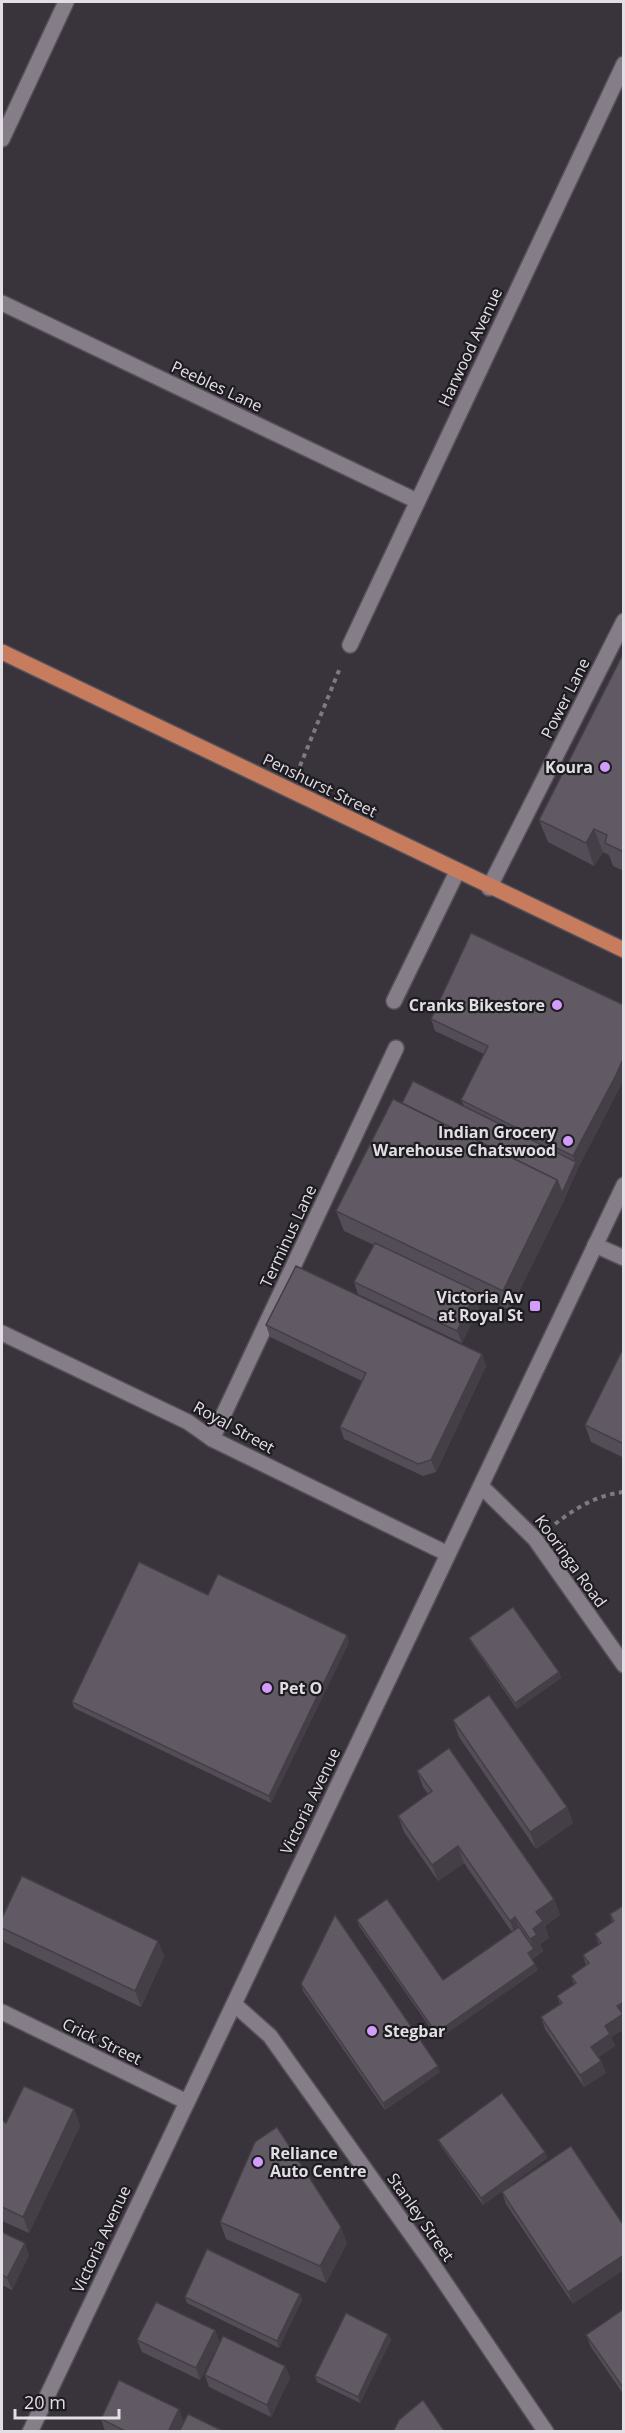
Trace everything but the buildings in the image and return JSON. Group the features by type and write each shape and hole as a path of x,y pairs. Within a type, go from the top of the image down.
{"main road":[{"name":"Penshurst Street","path":"2,652 489,888 624,950"}],"street":[{"path":"2,139 66,2"},
{"name":"Harwood Avenue","path":"350,645 624,64"},
{"name":"Peebles Lane","path":"2,303 417,501"},
{"name":"Power Lane","path":"489,888 624,621"},
{"path":"394,1001 457,872"},
{"name":"Terminus Lane","path":"212,1439 396,1048"},
{"name":"Victoria Avenue","path":"30,2432 624,1185"},
{"path":"595,1245 624,1258"},
{"name":"Royal Street","path":"2,1333 188,1422 212,1439 448,1554"},
{"name":"Kooringa Road","path":"481,1485 535,1539 624,1665"},
{"name":"Stanley Street","path":"234,2004 270,2036 431,2262 546,2432"},
{"name":"Crick Street","path":"2,2012 187,2102"}],"path":[{"path":"290,790 350,645"},
{"path":"535,1539 580,1505 611,1493 624,1492"}],"place":[{"name":"Koura","path":"605,767"},
{"name":"Cranks Bikestore","path":"557,1005"},
{"name":"Indian Grocery Warehouse Chatswood","path":"568,1141"},
{"name":"Victoria Av at Royal St","path":"535,1306"},
{"name":"Pet O","path":"267,1688"},
{"name":"Stegbar","path":"372,2031"},
{"name":"Reliance Auto Centre","path":"258,2162"}]}
